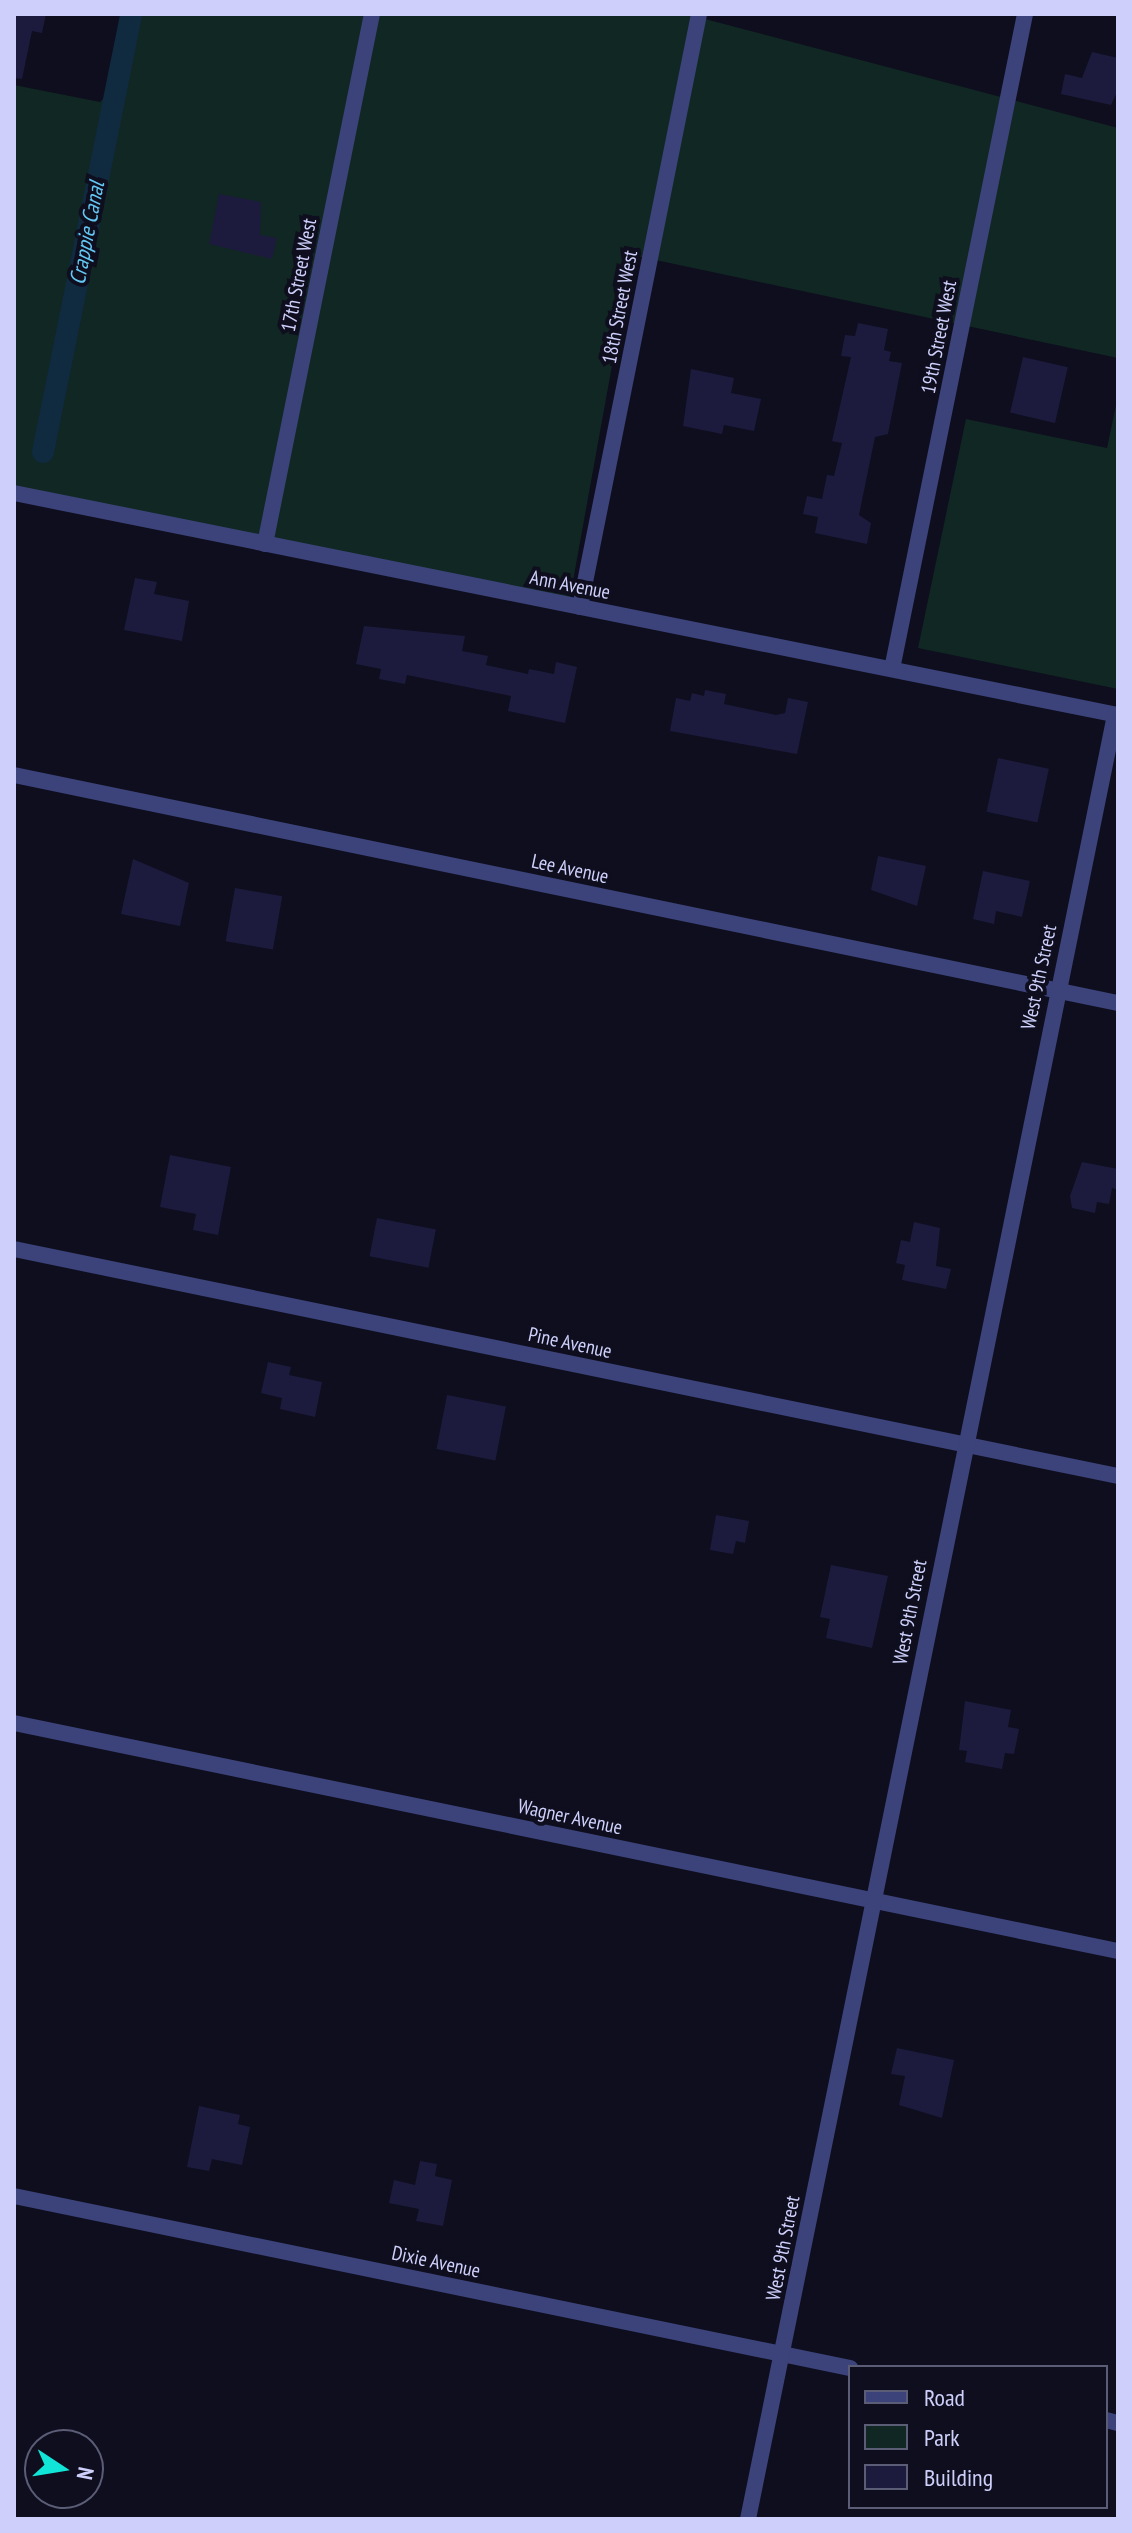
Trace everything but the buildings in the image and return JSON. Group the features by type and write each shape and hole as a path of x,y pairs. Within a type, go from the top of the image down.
{"street":[{"name":"17th Street West","path":"265,544 372,14"},
{"name":"18th Street West","path":"580,607 699,14"},
{"name":"19th Street West","path":"892,669 1025,14"},
{"name":"Ann Avenue","path":"14,493 1116,715"},
{"name":"West 9th Street","path":"748,2519 1057,990 1116,715"},
{"name":"Lee Avenue","path":"14,775 1118,1003"},
{"name":"Pine Avenue","path":"14,1249 1118,1476"},
{"name":"Wagner Avenue","path":"14,1723 1118,1951"},
{"name":"Dixie Avenue","path":"14,2196 848,2368"}],"green space":[{"path":"128,14 686,14 1118,128 1118,358 632,255 569,603 14,491 14,85 100,102 109,93"},
{"path":"1118,396 1118,689 918,648 966,419 1107,448"}],"waterway":[{"name":"Crappie Canal","path":"43,452 131,14"}]}
